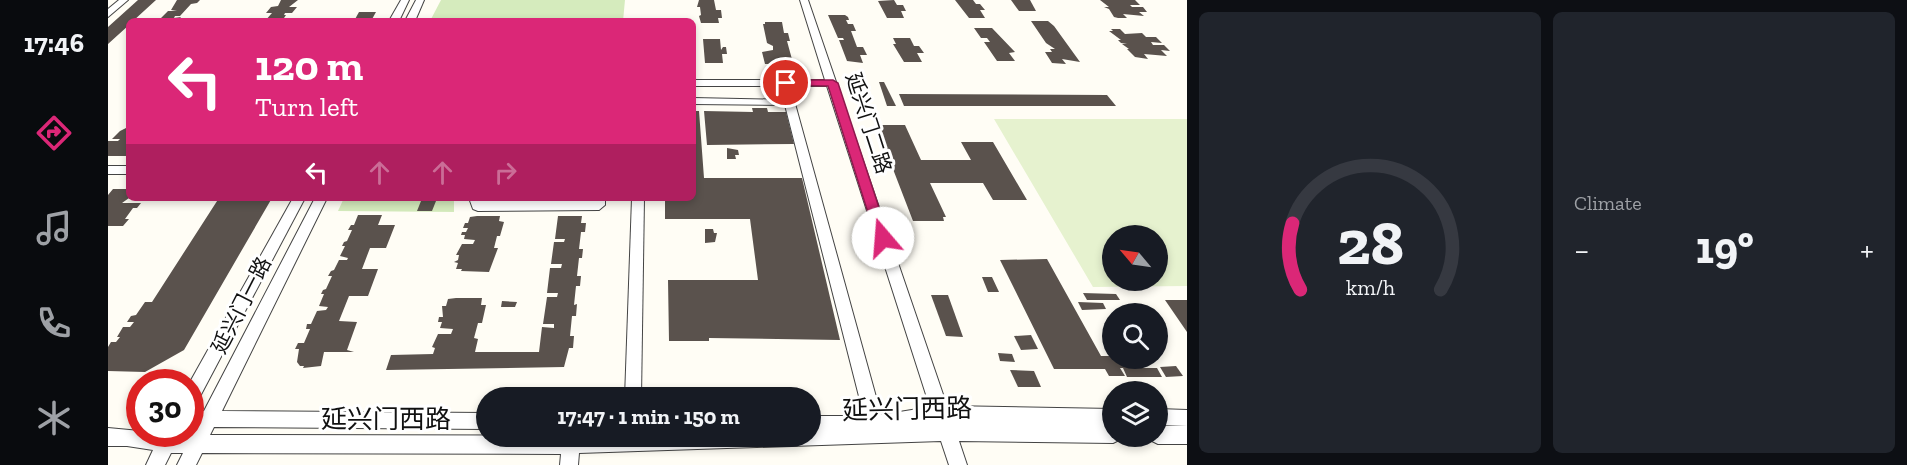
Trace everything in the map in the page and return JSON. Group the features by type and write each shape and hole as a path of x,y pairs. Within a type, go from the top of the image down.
{"street":[{"path":"108,14 124,0"},
{"path":"396,18 405,0"},
{"path":"411,18 420,0"},
{"name":"延兴门二路","path":"804,0 958,465"},
{"path":"696,83 833,83"},
{"path":"696,101 790,102 875,424"},
{"path":"108,170 126,170"},
{"name":"延兴门一路","path":"204,372 297,201"},
{"name":"延兴门一路","path":"204,429 319,201"},
{"path":"476,201 478,206 599,204 599,201"},
{"path":"633,387 638,201"},
{"name":"延兴门西路","path":"821,424 875,424 940,414 1102,417"},
{"path":"1168,417 1187,418"},
{"name":"延兴门西路","path":"204,419 476,422"},
{"name":"延兴门西路","path":"821,436 948,432 1102,434"},
{"path":"1168,435 1187,435"},
{"name":"延兴门西路","path":"108,437 126,436"},
{"name":"延兴门西路","path":"204,444 476,445"},
{"path":"155,465 165,447"},
{"name":"延兴门一路","path":"186,465 195,447"},
{"path":"569,465 571,447"}],"green space":[{"path":"441,0 625,0 623,18 432,18"},
{"path":"994,119 1187,119 1187,286 1168,286 1168,225 1102,225 1102,287 1093,287"},
{"path":"343,201 454,201 454,212 338,211"}],"building":[{"path":"138,0 156,0 136,18 126,18 126,28 108,44 108,27"},
{"path":"177,0 200,0 191,4 180,16 161,18 168,11 177,11 171,10"},
{"path":"281,0 298,0 289,7 297,7 292,13 285,13 284,18 268,18 272,13 266,13 271,7 278,6"},
{"path":"699,0 714,0 716,10 721,10 722,18 718,18 719,23 701,23 700,7 697,7"},
{"path":"894,0 897,5 903,5 906,11 901,11 904,18 887,18 878,1"},
{"path":"955,0 973,0 976,4 980,4 985,10 980,10 985,18 969,18"},
{"path":"1011,0 1030,0 1036,11 1019,11"},
{"path":"1100,0 1135,0 1140,5 1130,5 1143,7 1147,12 1139,12 1144,16 1123,14 1127,18 1114,17 1109,9 1104,7 1109,7"},
{"path":"359,12 376,12 373,18 356,18"},
{"path":"828,15 848,17 849,20 846,20 848,24 853,24 856,31 851,31 857,47 863,47 867,55 860,55 863,63 847,61 839,40 844,40 838,38"},
{"path":"1031,21 1048,21 1054,26 1080,62 1062,59 1066,64 1052,63 1045,52 1052,52 1050,49 1055,49 1046,43"},
{"path":"782,22 784,33 788,33 790,41 787,41 793,63 783,63 782,59 775,59 776,64 765,64 762,52 773,50 773,46 767,43 763,24"},
{"path":"974,28 992,28 1015,52 1009,53 1015,61 997,61 984,42 990,42 987,38 981,38"},
{"path":"1111,29 1120,29 1125,34 1142,33 1146,37 1156,37 1162,43 1151,42 1153,45 1164,45 1170,51 1161,50 1167,56 1144,54 1148,59 1135,57 1122,44 1127,44 1121,43 1118,40 1121,40 1109,31 1113,31"},
{"path":"893,38 910,38 914,46 919,46 924,53 917,53 922,62 904,62 893,44 896,44"},
{"path":"703,39 720,39 721,50 726,47 727,54 722,54 723,63 705,63"},
{"path":"879,82 884,82 896,106 887,106"},
{"path":"899,94 1107,95 1116,106 904,106"},
{"path":"752,108 767,108 768,112 786,112 794,144 707,145 704,111 753,112"},
{"path":"696,111 699,111 704,178 802,178 840,340 709,338 709,341 669,341 668,280 758,280 750,219 665,219 665,201 696,201"},
{"path":"876,125 905,125 921,160 971,160 961,142 993,142 1027,200 993,200 983,183 930,183 946,217 943,217 944,221 913,221"},
{"path":"126,128 126,156 108,156 108,141 118,141 120,139 112,139"},
{"path":"727,148 738,150 739,155 735,155 736,159 727,159"},
{"path":"113,189 126,189 126,200 122,203 141,203 137,208 133,208 125,219 129,219 123,226 108,226 108,195"},
{"path":"217,201 270,201 184,350 150,369 108,371 108,347 111,342 116,342 120,337 117,337 123,327 130,327 134,322 127,322 131,316 136,315 145,302 152,302"},
{"path":"421,201 436,201 432,211 417,211"},
{"path":"358,215 382,215 378,225 395,225 386,248 370,248 362,269 378,269 368,296 349,296 339,321 357,322 347,350 354,352 324,352 321,366 303,368 304,366 300,366 297,362 299,349 295,349 298,343 304,343 310,329 306,329 307,324 311,324 317,311 326,310 328,307 319,306 324,294 321,294 332,276 328,276 339,260 348,258 340,256 345,246 342,246 347,241 352,230 348,230 351,225 354,225"},
{"path":"500,216 499,221 504,222 494,248 498,248 489,272 461,271 462,269 456,269 458,263 454,262 458,260 459,255 456,255 462,244 473,244 475,240 464,239 465,235 461,235 462,232 466,232 468,228 463,228 470,217"},
{"path":"558,216 582,216 581,223 586,223 585,232 581,232 579,249 583,249 582,258 579,258 577,276 581,276 580,286 576,286 574,305 577,304 576,316 572,316 570,336 574,336 573,348 569,348 564,367 386,370 391,355 433,354 435,348 432,347 438,334 451,334 453,329 440,328 442,322 438,322 439,317 443,317 442,306 446,306 448,299 456,298 482,298 481,305 486,305 482,323 478,323 474,338 478,339 475,352 539,352 542,327 554,328 554,324 543,324 547,297 557,297 558,293 547,293 550,268 561,268 562,264 551,264 554,242 564,242 565,239 555,239"},
{"path":"705,229 713,229 714,233 717,233 715,242 705,243"},
{"path":"1047,259 1102,356 1102,369 1054,369 1000,260"},
{"path":"982,277 992,277 999,292 988,292"},
{"path":"1083,293 1116,294 1120,300 1087,300"},
{"path":"931,295 948,295 963,337 946,336"},
{"path":"1165,300 1187,300 1187,332 1168,303"},
{"path":"502,301 517,302 515,307 501,307"},
{"path":"1078,302 1103,303 1102,309 1082,310"},
{"path":"1031,335 1038,349 1021,350 1014,336"},
{"path":"998,353 1012,354 1015,362 1000,361"},
{"path":"1168,366 1176,366 1183,376 1166,377 1161,369 1168,369"},
{"path":"1105,369 1121,369 1125,376 1109,376"},
{"path":"1123,369 1158,369 1162,377 1127,377"},
{"path":"1010,370 1034,371 1041,387 1018,387"}],"route":[{"path":"786,83 833,83 883,238"}]}
